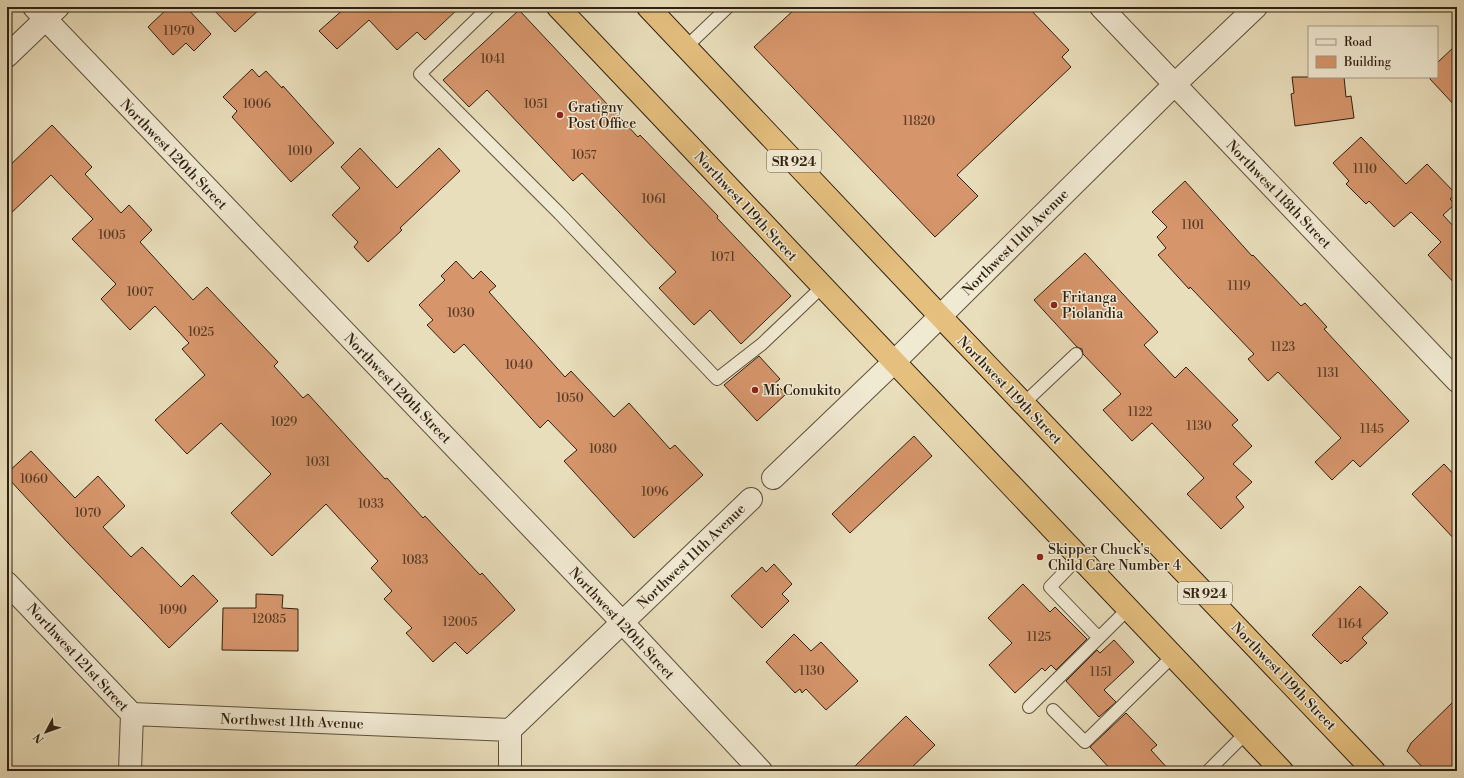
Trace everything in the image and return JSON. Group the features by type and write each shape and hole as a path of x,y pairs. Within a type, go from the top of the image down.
{"highway":[{"name":"Northwest 119th Street","path":"558,7 1282,771"},
{"name":"Northwest 119th Street","path":"648,7 1374,771"}],"street":[{"name":"Northwest 118th Street","path":"1101,7 1457,381"},
{"name":"Northwest 11th Avenue","path":"773,478 894,362 1174,85 1256,7"},
{"path":"7,56 45,11"},
{"name":"Northwest 120th Street","path":"45,11 761,771"},
{"name":"Northwest 11th Avenue","path":"132,714 510,730 751,498"},
{"name":"Northwest 121st Street","path":"7,583 132,714"},
{"path":"130,771 132,714"},
{"path":"510,730 510,771"}],"lane":[{"path":"489,7 420,74 560,214 717,379 762,344 822,286"},
{"path":"686,47 728,7"},
{"path":"1024,404 1076,354"},
{"path":"1079,557 1050,587 1099,638"},
{"path":"1029,707 1128,609"},
{"path":"1053,710 1085,742 1173,656"},
{"path":"1208,771 1246,733"}],"building":[{"path":"169,7 186,7 211,34 194,51 186,43 173,55 148,27"},
{"path":"211,7 262,7 235,32"},
{"path":"346,7 460,7 425,40 417,32 397,50 369,20 337,49 319,31"},
{"path":"797,7 1028,7 1069,50 1062,57 1071,67 957,175 978,196 935,237 754,47"},
{"path":"519,10 638,137 640,135 718,216 717,218 791,296 741,344 710,310 694,325 659,288 676,272 582,173 573,181 487,90 469,107 443,80"},
{"path":"1457,44 1457,108 1430,79 1438,78 1438,62"},
{"path":"252,69 259,77 266,71 282,88 283,86 334,143 291,182 232,117 237,111 223,97"},
{"path":"1292,77 1344,78 1346,97 1351,96 1354,118 1295,126 1291,94 1294,93"},
{"path":"52,125 92,167 85,174 121,213 129,205 152,230 140,242 193,300 207,287 278,362 274,366 303,398 308,394 385,479 387,478 423,518 425,516 480,575 482,573 515,610 467,654 455,642 433,662 406,633 412,628 384,599 392,591 371,568 378,561 326,504 272,556 231,513 271,474 221,423 187,454 155,420 205,375 182,349 189,343 155,306 130,330 101,299 116,284 72,239 93,219 51,175 7,217 7,168"},
{"path":"1361,137 1406,184 1427,164 1456,194 1450,199 1455,204 1443,215 1456,229 1457,227 1457,286 1428,255 1441,242 1411,212 1394,227 1369,201 1366,204 1346,184 1349,181 1333,163"},
{"path":"360,148 397,188 439,148 460,171 400,228 402,230 368,262 354,247 358,242 332,215 360,188 341,167"},
{"path":"1185,181 1252,256 1253,255 1301,306 1305,303 1327,327 1324,329 1409,421 1360,467 1353,460 1332,480 1315,462 1341,438 1278,372 1268,381 1248,359 1254,354 1190,287 1189,289 1158,255 1166,248 1157,237 1167,227 1152,212"},
{"path":"1085,253 1158,332 1144,345 1175,378 1186,367 1238,420 1232,425 1252,446 1233,464 1252,482 1236,497 1244,507 1221,529 1187,494 1204,478 1152,423 1132,441 1103,410 1121,394 1083,354 1082,349 1077,347 1034,300"},
{"path":"456,261 473,279 481,271 496,286 489,292 565,377 571,371 614,417 629,403 670,449 675,445 703,475 634,538 564,461 577,450 548,420 540,428 464,344 454,353 427,325 433,320 419,305 445,280 441,276"},
{"name":"Mi Conukito","path":"759,356 780,379 775,383 786,394 757,421 724,385"},
{"path":"914,436 932,456 850,533 832,514"},
{"path":"31,451 75,498 98,476 125,506 103,527 131,557 142,547 181,587 193,575 218,601 169,648 7,477 7,473"},
{"path":"1444,464 1457,478 1457,542 1412,494"},
{"path":"774,564 792,584 782,594 789,601 762,628 731,596 762,567 766,572"},
{"path":"1023,584 1050,612 1055,607 1087,639 1056,670 1051,665 1045,671 1042,668 1015,693 989,665 1012,643 988,618"},
{"path":"1360,586 1388,613 1362,638 1367,643 1347,662 1345,660 1341,664 1312,635"},
{"path":"256,594 283,595 282,608 298,609 298,651 222,650 223,608 256,608"},
{"path":"794,634 811,651 821,642 858,681 826,710 806,689 802,693 800,689 795,693 766,662"},
{"path":"1114,640 1134,662 1104,690 1116,702 1099,717 1066,681 1097,650 1100,653"},
{"path":"1457,698 1457,771 1426,771 1407,751 1411,743"},
{"path":"1126,713 1157,745 1151,750 1170,771 1112,771 1090,747"},
{"path":"906,716 935,745 908,771 850,771"}],"place":[{"name":"Gratigny Post Office","path":"560,115"},
{"name":"Fritanga Piolandia","path":"1054,305"},
{"name":"Mi Conukito","path":"755,390"},
{"name":"Skipper Chuck's Child Care Number 4","path":"1040,557"}]}
